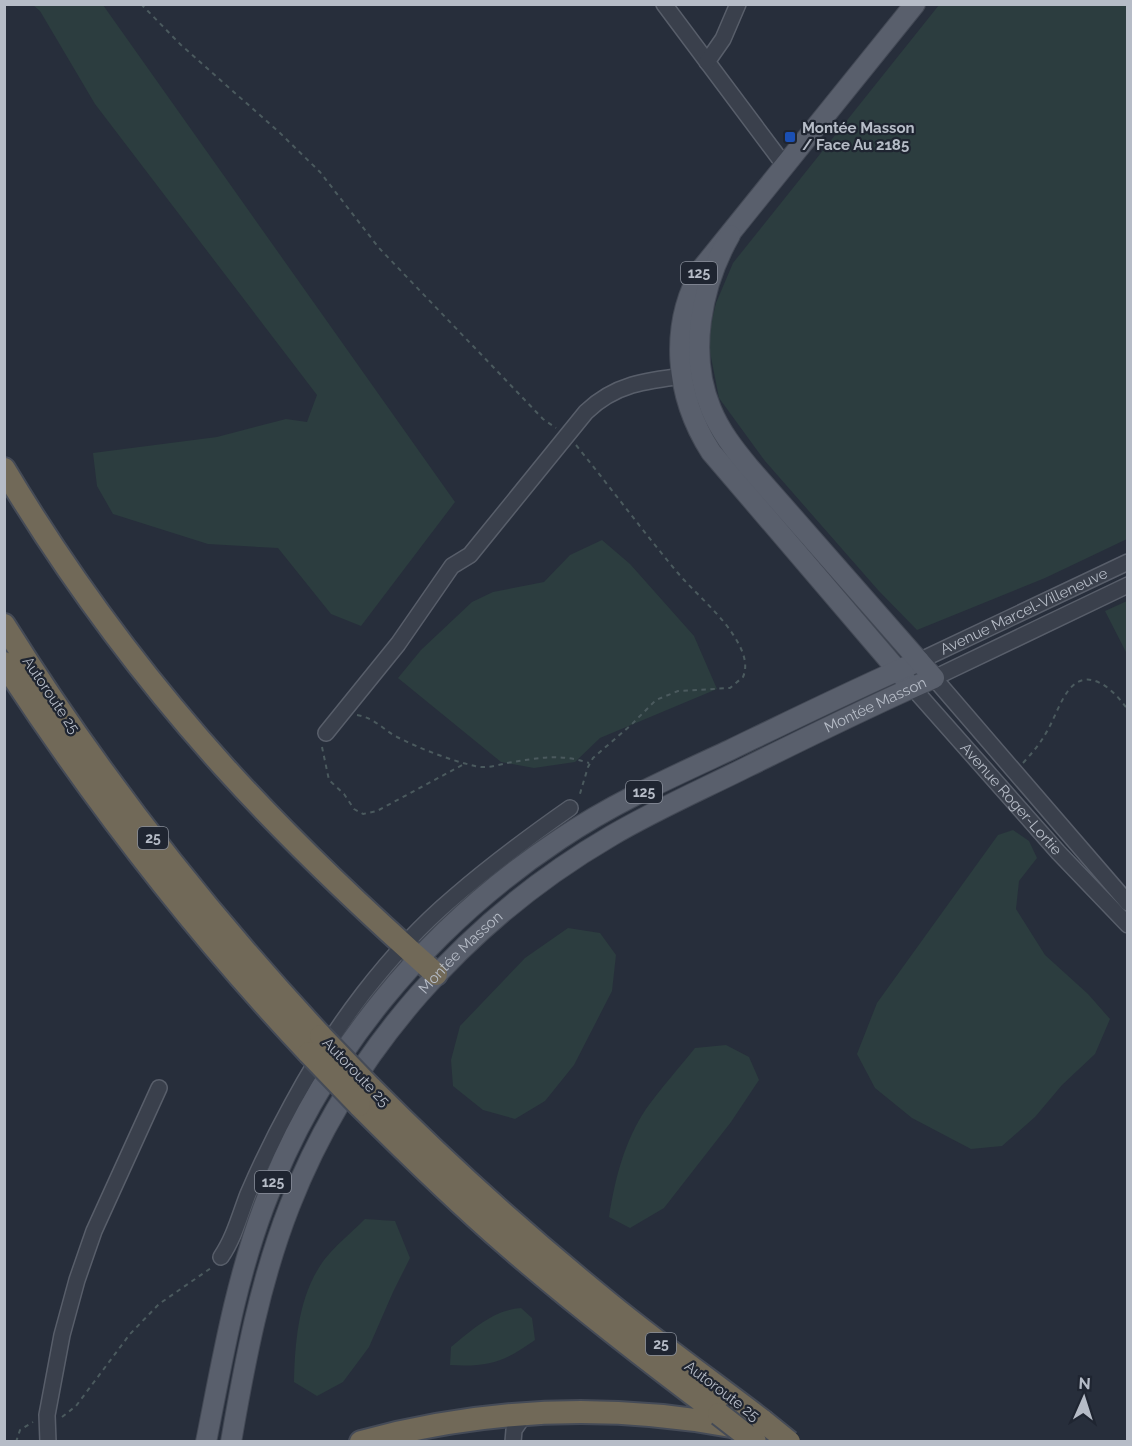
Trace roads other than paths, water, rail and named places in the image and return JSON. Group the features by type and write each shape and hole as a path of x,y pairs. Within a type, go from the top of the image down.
{"highway":[{"path":"4,469 79,585 151,682 191,729 274,820 436,974"},
{"name":"Autoroute 25","path":"4,625 74,731 157,843 315,1044"},
{"name":"Autoroute 25","path":"4,663 70,759 147,863 223,957 315,1044 364,1096 466,1194 554,1271 637,1351 719,1414 789,1442"},
{"name":"Autoroute 25","path":"554,1271 613,1306 759,1431"},
{"path":"361,1442 429,1426 525,1414 609,1412 739,1427 800,1442"}],"main road":[{"name":"Montée Masson","path":"207,1442 238,1287 257,1226 280,1167 303,1120 342,1055 412,952 458,919 506,878 579,827 670,778 918,661 730,443 692,375 680,340 692,288 710,257 915,4"},
{"name":"Montée Masson","path":"692,375 693,417 711,452 898,670"},
{"name":"Avenue Roger-Lortie","path":"918,661 934,678"},
{"name":"Avenue Roger-Lortie","path":"898,670 913,688"},
{"name":"Montée Masson","path":"231,1442 262,1289 284,1220 306,1166 340,1103 362,1069 396,1021 436,974 513,903 558,869 611,836 934,678"}],"street":[{"path":"664,4 784,166"},
{"path":"707,63 723,39 738,4"},
{"path":"326,733 398,644 452,566 470,555 591,407 612,392 634,384 692,375"},
{"name":"Avenue Marcel-Villeneuve","path":"918,661 1128,562"},
{"name":"Avenue Marcel-Villeneuve","path":"934,678 1128,585"},
{"name":"Avenue Roger-Lortie","path":"934,678 1128,903"},
{"name":"Avenue Roger-Lortie","path":"913,688 1128,926"},
{"path":"221,1257 228,1246 272,1141 307,1077 367,990 412,952 453,897 502,857 570,808"},
{"path":"48,1442 47,1421 69,1306 94,1231 159,1088"},
{"path":"513,1442 514,1430 525,1414"}],"place":[{"name":"Montée Masson / Face Au 2185","path":"790,137"}]}
